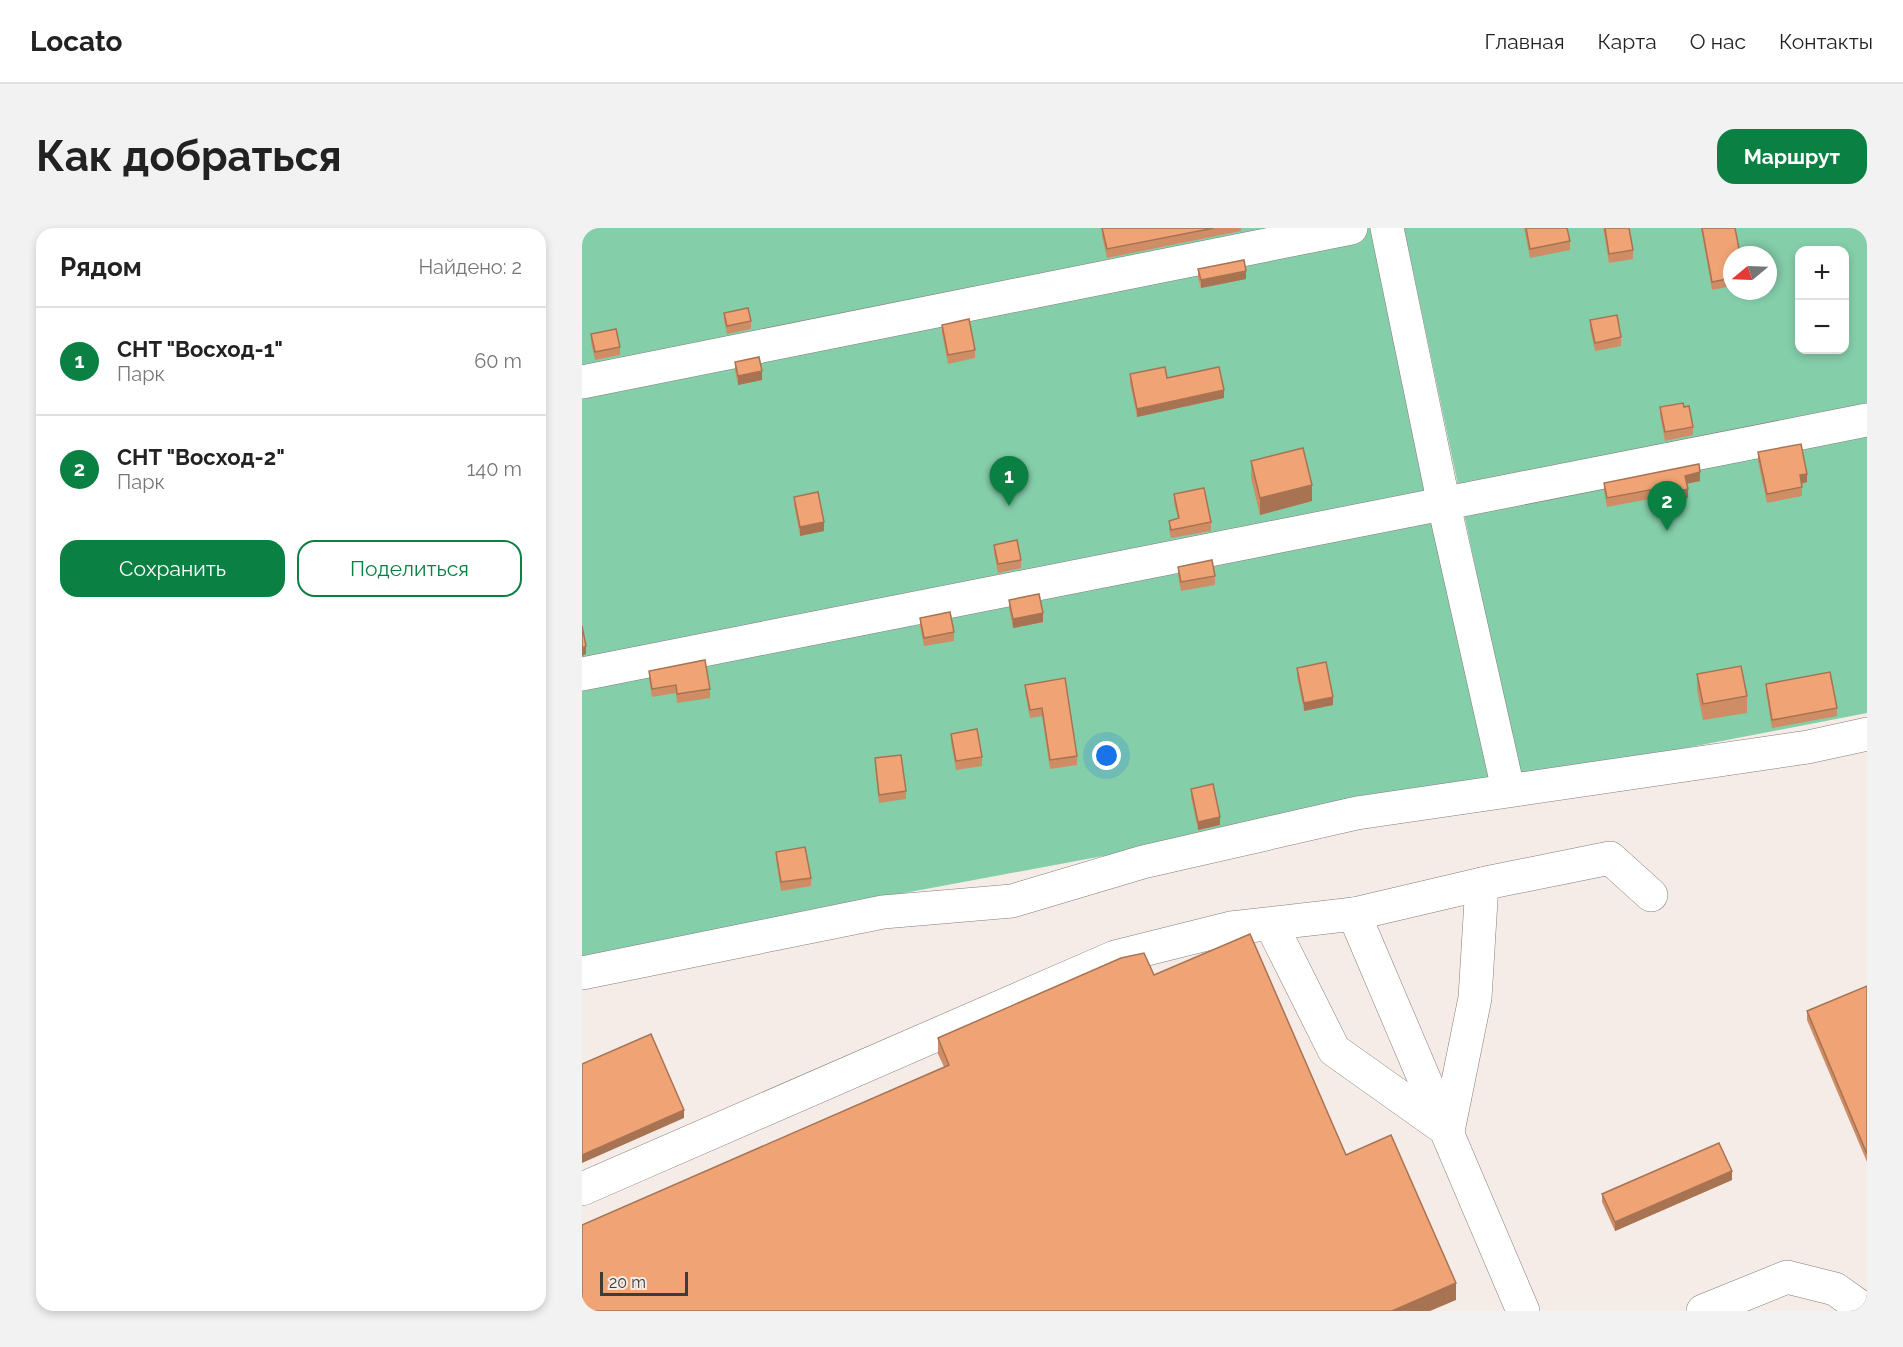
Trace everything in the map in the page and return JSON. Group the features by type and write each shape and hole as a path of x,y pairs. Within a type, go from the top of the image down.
{"street":[{"path":"582,382 1350,228"},
{"path":"1387,228 1444,505 1508,789"},
{"path":"582,674 1867,420"},
{"path":"582,973 883,912 1012,901 1143,862 1357,813 1508,789 1808,747 1867,734"},
{"path":"582,1189 1115,957 1232,928 1354,914 1482,884 1610,858 1651,895"},
{"path":"1448,1131 1476,998 1482,884"},
{"path":"1354,914 1523,1311"},
{"path":"1271,924 1334,1050 1448,1131"},
{"path":"1703,1311 1787,1277 1835,1289 1866,1311"}],"green space":[{"path":"582,228 1375,228 1495,783 867,900 582,960"},
{"path":"1404,228 1867,228 1867,713 1520,780"}],"building":[{"path":"1102,228 1214,228 1107,249"},
{"path":"1526,228 1567,228 1570,241 1530,249"},
{"path":"1605,228 1629,228 1633,250 1609,254"},
{"path":"1702,228 1735,228 1738,246 1723,246 1723,280 1712,282"},
{"path":"1244,260 1246,271 1201,280 1198,269"},
{"path":"748,308 751,321 727,326 724,313"},
{"path":"1617,315 1621,337 1595,343 1590,320"},
{"path":"969,319 975,350 948,355 942,325"},
{"path":"616,329 620,347 595,352 591,334"},
{"path":"759,357 762,371 738,376 735,362"},
{"path":"1165,367 1167,378 1219,367 1224,390 1137,409 1130,374"},
{"path":"1683,403 1684,407 1689,406 1693,427 1665,432 1660,407"},
{"path":"1801,444 1807,474 1800,475 1802,487 1767,494 1758,452"},
{"path":"1303,448 1312,485 1260,498 1251,461"},
{"path":"1699,464 1700,472 1685,476 1688,489 1662,495 1660,488 1607,498 1604,483"},
{"path":"1204,488 1211,522 1171,530 1169,521 1179,518 1174,494"},
{"path":"818,492 824,522 800,527 794,497"},
{"path":"1017,540 1021,560 998,564 994,545"},
{"path":"1212,560 1215,576 1181,582 1178,567"},
{"path":"1039,594 1043,613 1013,619 1009,600"},
{"path":"950,612 954,632 924,638 920,618"},
{"path":"582,626 586,646 582,648"},
{"path":"705,660 710,689 677,694 676,685 652,689 649,671"},
{"path":"1326,662 1333,697 1304,703 1297,668"},
{"path":"1741,666 1747,696 1703,704 1697,674"},
{"path":"1830,672 1837,708 1772,720 1766,684"},
{"path":"1065,678 1077,756 1050,760 1042,708 1030,710 1025,685"},
{"path":"977,729 982,757 956,761 951,734"},
{"path":"901,755 906,791 879,795 875,758"},
{"path":"1213,784 1220,817 1198,822 1191,789"},
{"path":"805,847 811,878 781,882 776,852"},
{"path":"1250,934 1346,1155 1391,1135 1456,1283 1392,1311 582,1311 582,1225 949,1065 938,1038 1121,958 1144,953 1154,975"},
{"path":"1867,986 1867,1154 1807,1011"},
{"path":"651,1034 684,1110 582,1155 582,1064"},
{"path":"1719,1143 1732,1171 1615,1222 1602,1194"}],"place":[{"name":"СНТ \"Восход-1\"","path":"1009,506"},
{"name":"СНТ \"Восход-2\"","path":"1667,531"}]}
